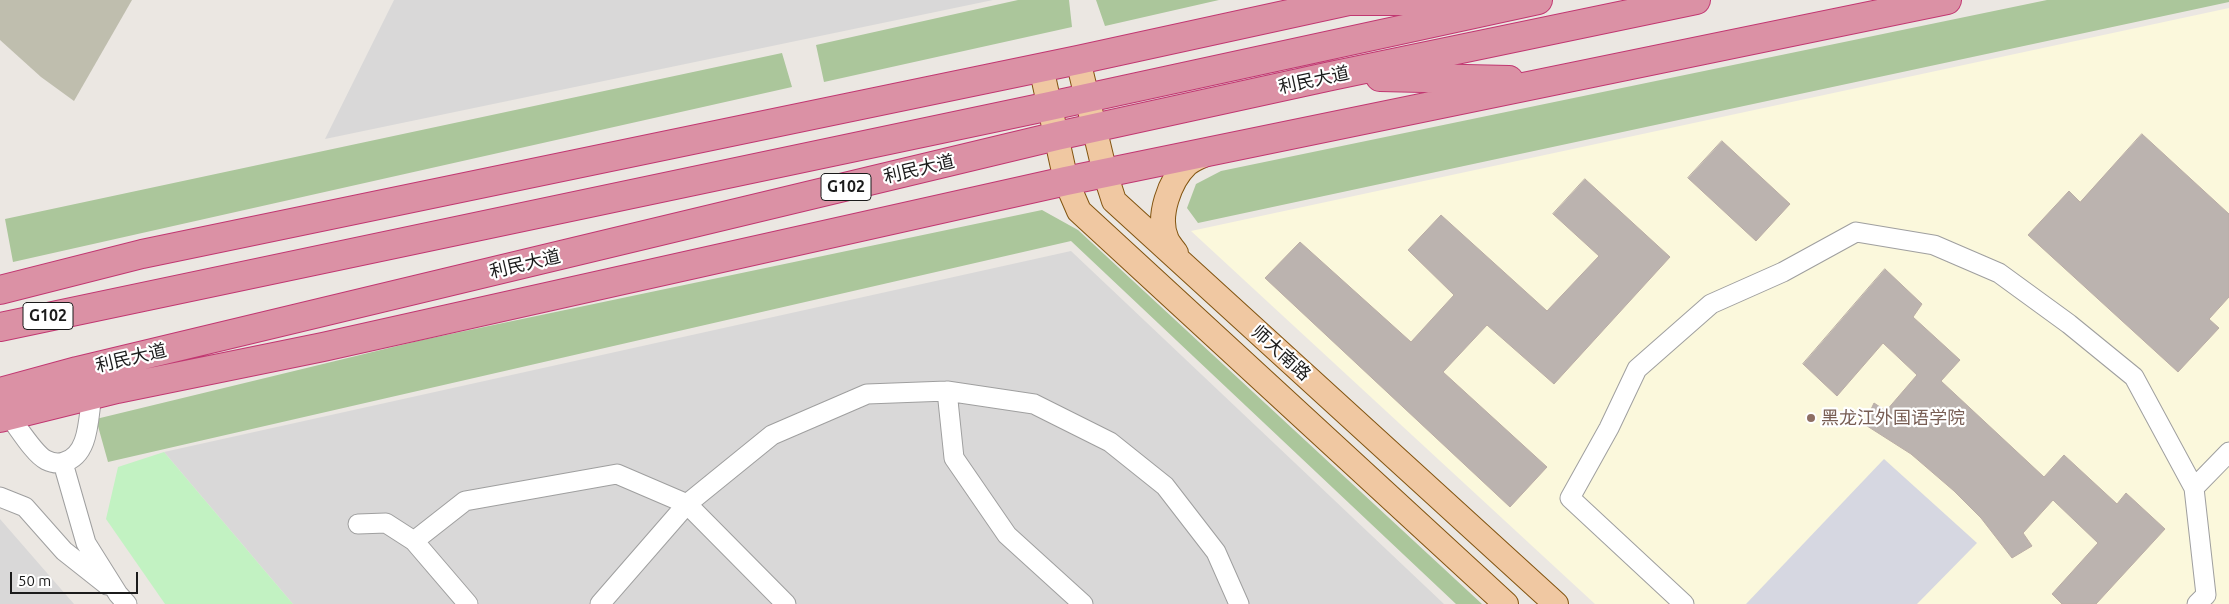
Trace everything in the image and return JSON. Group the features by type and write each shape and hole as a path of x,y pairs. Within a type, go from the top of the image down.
{"highway":[{"name":"利民大道","path":"0,327 1050,106 1537,0"},
{"path":"0,290 142,254 1078,60 1350,1 1537,0"},
{"name":"利民大道","path":"3,409 77,371 1057,136 1331,76 1696,0"},
{"path":"3,409 105,392 323,347 1066,181 1947,0"},
{"path":"1331,76 1559,81"},
{"path":"96,307 142,254"},
{"path":"0,306 43,317"},
{"path":"77,371 105,392"}],"main road":[{"name":"师大南路","path":"1078,60 1104,173 1114,201 1556,604"},
{"name":"师大南路","path":"1041,67 1066,181 1079,211 1506,604"},
{"path":"1184,264 1167,239 1163,227 1166,203 1180,173 1188,164 1210,152"}],"street":[{"path":"1684,604 1570,498 1609,428 1637,369 1710,304 1783,272 1856,232 1934,245 1999,273 2069,324 2134,377 2194,488 2206,594 2197,604"},
{"path":"948,391 954,458 1007,535 1083,604"},
{"path":"600,604 687,504 772,435 867,394 948,391 1034,404 1110,442 1165,486 1216,552 1239,604"},
{"path":"3,409 44,460 63,463 79,453 105,392"},
{"path":"2194,488 2229,452"},
{"path":"63,463 86,543 123,599"},
{"path":"414,541 465,502 618,474 687,504 786,604"},
{"path":"0,497 25,507 64,552 123,599"},
{"path":"358,524 386,523 414,541 468,604"}],"shaded area":[{"path":"0,0 132,0 74,101 41,77 0,40"},
{"path":"394,0 993,0 325,139"},
{"name":"黑龙江外国语学院","path":"2229,8 2229,604 1595,604 1191,231"},
{"path":"1071,251 1444,604 293,604 164,452"},
{"path":"1884,459 1977,543 1917,604 1746,604"},
{"path":"0,519 74,604 0,604"}],"green space":[{"path":"1018,0 1069,0 1072,27 824,82 816,45"},
{"path":"1096,0 1219,0 1105,26"},
{"path":"2047,0 2229,0 2229,2 1198,223 1187,208 1196,184 1221,171"},
{"path":"782,53 792,87 13,262 5,219"},
{"path":"1042,210 1078,230 1482,604 1456,604 1071,241 108,462 96,419 422,340"},
{"path":"164,452 293,604 165,604 106,519 118,467"}],"building":[{"path":"2142,134 2229,214 2229,297 2209,319 2219,328 2178,372 2028,235 2069,191 2080,202"},
{"path":"1722,141 1790,204 1756,241 1688,178"},
{"path":"1585,179 1670,257 1554,384 1487,325 1443,372 1547,467 1510,507 1265,278 1300,242 1411,342 1454,295 1408,250 1441,215 1547,311 1599,256 1553,214"},
{"path":"1885,269 1922,304 1913,317 1960,360 1941,381 2044,477 2064,455 2117,504 2126,493 2165,529 2096,604 2062,604 2052,594 2098,543 2053,500 2023,533 2032,546 2012,558 1981,518 1954,491 1911,454 1864,424 1874,403 1886,411 1917,375 1883,343 1837,396 1803,364"}],"place":[{"name":"黑龙江外国语学院","path":"1811,418"}]}
